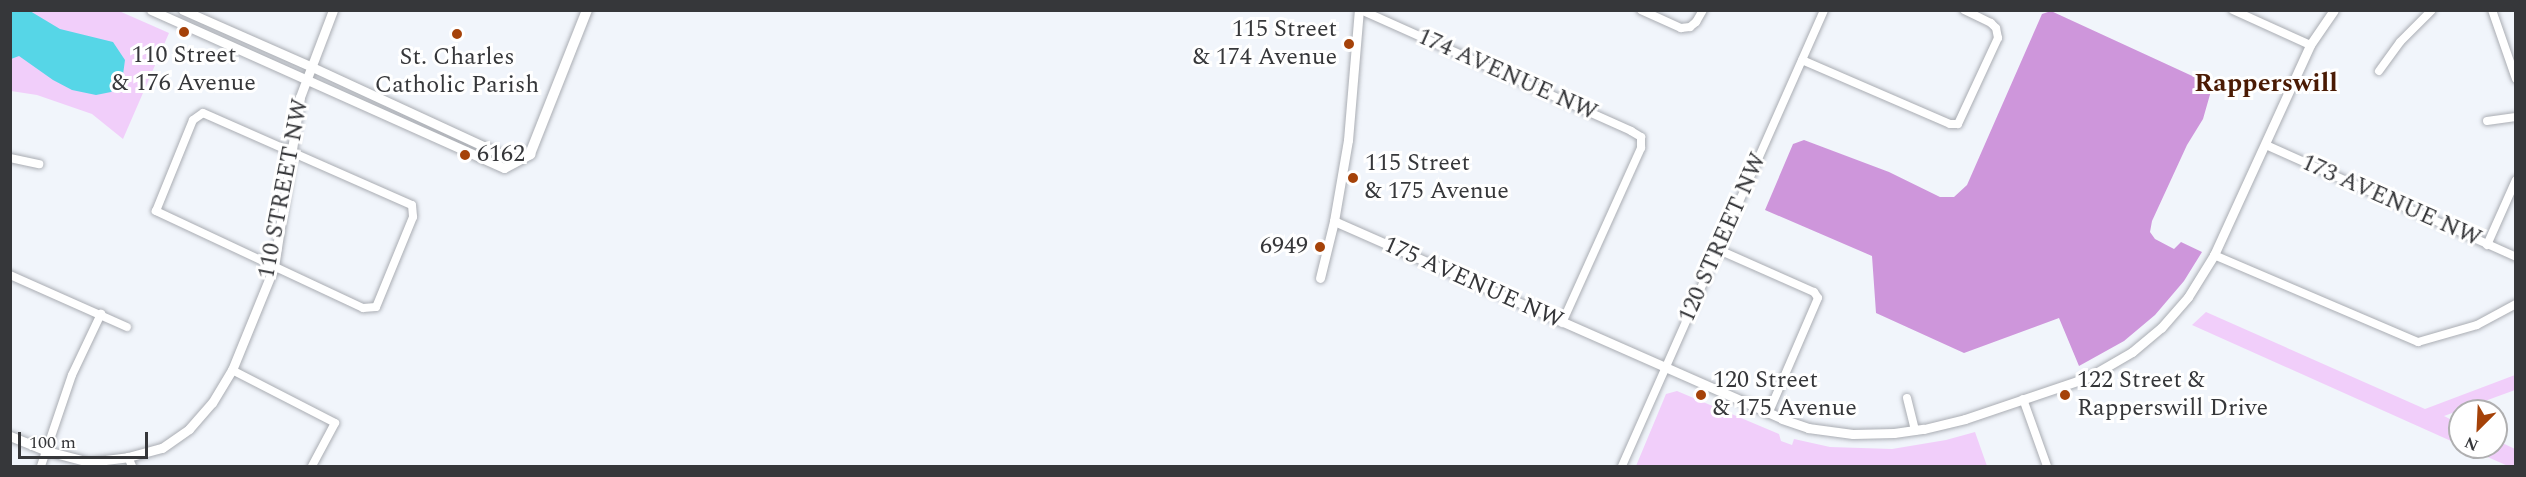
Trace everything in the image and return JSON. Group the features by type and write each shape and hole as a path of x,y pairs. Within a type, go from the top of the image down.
{"main road":[{"path":"530,154 587,10"}],"street":[{"path":"151,10 504,168 530,154"},
{"path":"183,10 509,158 530,154"},
{"name":"110 STREET NW","path":"10,436 47,451 89,462 130,462 162,448 189,429 212,403 232,369 274,267 290,149 305,79 333,10"},
{"path":"1320,278 1334,220 1354,96 1360,10"},
{"name":"174 AVENUE NW","path":"1360,10 1631,130 1641,137 1641,148 1562,323"},
{"path":"1641,10 1681,28 1690,27 1703,10"},
{"name":"120 STREET NW","path":"1622,466 1824,10"},
{"path":"1802,60 1955,125 1960,122 1997,42 1996,28 1964,10"},
{"path":"2233,10 2310,45"},
{"name":"175 AVENUE NW","path":"1334,220 1768,414 1808,428 1832,432 1873,434 1915,430 1965,418 2089,377 2148,340 2188,297 2214,255 2310,45 2334,10"},
{"path":"2379,71 2400,42 2432,10"},
{"path":"2492,10 2516,80"},
{"path":"203,113 290,149 412,205 413,217 376,307 363,308 156,211 193,120 203,113"},
{"path":"2487,121 2516,117"},
{"name":"173 AVENUE NW","path":"2266,145 2516,257"},
{"path":"10,158 39,164"},
{"path":"2487,245 2516,180"},
{"path":"1719,250 1814,292 1818,298 1768,414"},
{"path":"2214,255 2418,342 2477,325 2516,304"},
{"path":"10,275 126,327"},
{"path":"41,466 72,375 101,314"},
{"path":"232,369 335,423 312,466"},
{"path":"1908,398 1915,430"},
{"path":"2023,399 2047,466"}],"shaded area":[{"path":"11,11 119,11 169,33 123,139 92,114 37,95 11,91"},
{"path":"2051,11 2201,80 2211,91 2203,119 2187,145 2152,221 2150,232 2155,239 2174,249 2181,242 2202,252 2184,281 2155,315 2124,341 2079,366 2059,318 1964,353 1876,313 1872,256 1765,210 1793,144 1804,140 1889,172 1940,197 1954,197 1967,185 2042,14"},
{"path":"2206,312 2425,409 2448,400 2448,415 2444,416 2448,418 2448,440 2192,325"},
{"path":"2515,375 2515,390 2490,399 2451,399"},
{"path":"1677,391 1779,434 1781,441 1792,445 1794,439 1830,447 1892,449 1946,440 1975,432 1987,466 1636,466 1666,394"},
{"path":"2508,446 2515,449 2515,466 2508,466 2492,459 2508,459"}],"water":[{"path":"11,11 30,11 60,29 113,42 125,60 122,82 111,92 96,95 72,90 53,80 19,56 11,59"}],"place":[{"name":"110 Street & 176 Avenue","path":"184,32"},
{"name":"St. Charles Catholic Parish","path":"457,34"},
{"name":"115 Street & 174 Avenue","path":"1349,44"},
{"name":"6162","path":"465,155"},
{"name":"115 Street & 175 Avenue","path":"1353,178"},
{"name":"6949","path":"1320,247"},
{"name":"120 Street & 175 Avenue","path":"1701,395"},
{"name":"122 Street & Rapperswill Drive","path":"2065,395"}],"district":[{"name":"Rapperswill","path":"2266,84"}]}
